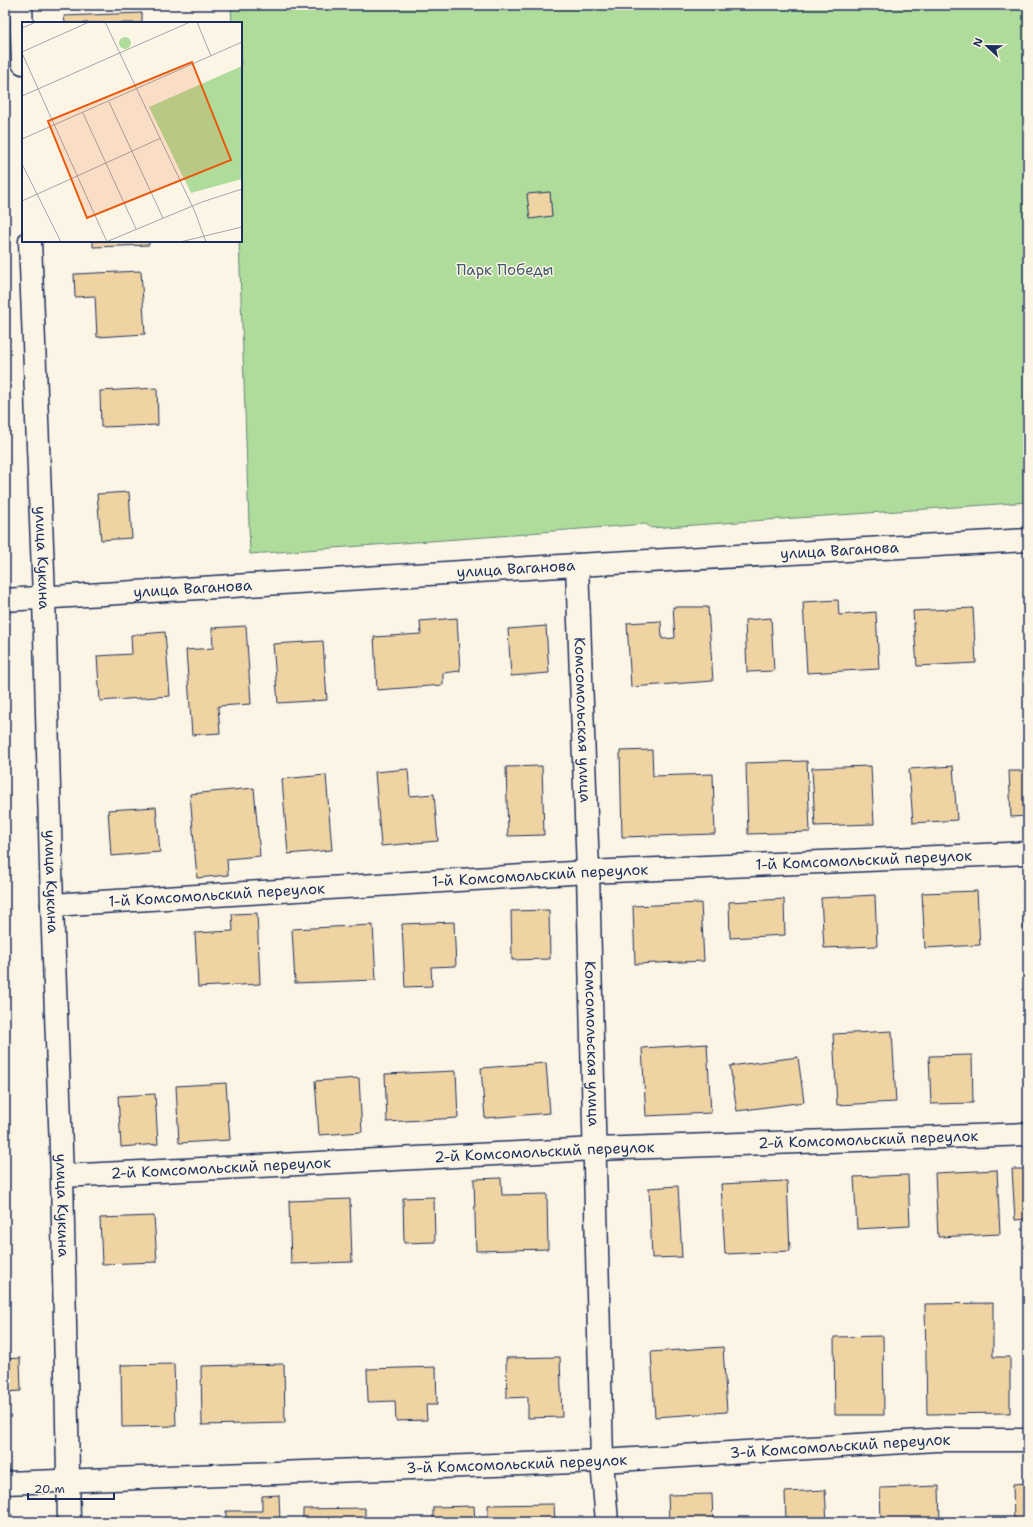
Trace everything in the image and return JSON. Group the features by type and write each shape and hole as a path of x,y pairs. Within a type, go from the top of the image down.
{"street":[{"path":"21,5 22,34"},
{"name":"улица Кукина","path":"30,242 44,597 52,905 62,1176 69,1522"},
{"name":"улица Ваганова","path":"5,600 577,565 1028,540"},
{"name":"Комсомольская улица","path":"577,565 588,872 602,1461 607,1522"},
{"name":"1-й Комсомольский переулок","path":"52,905 588,872 1028,853"},
{"name":"2-й Комсомольский переулок","path":"62,1176 595,1148 1028,1134"},
{"name":"3-й Комсомольский переулок","path":"5,1483 602,1461 936,1440 1028,1440"}],"green space":[{"name":"Парк Победы","path":"231,5 1028,5 1028,502 651,528 646,524 250,554 239,242 242,242 242,22 232,22"}],"building":[{"path":"142,13 142,22 65,22 64,16"},
{"path":"550,192 552,216 530,219 527,194"},
{"path":"93,242 149,242 149,245 93,247"},
{"path":"141,271 145,334 97,337 95,296 75,297 74,274"},
{"path":"157,388 158,425 101,427 100,391"},
{"path":"129,492 132,538 101,540 97,494"},
{"path":"838,600 839,615 876,612 879,669 807,673 803,602"},
{"path":"673,607 708,607 713,681 631,687 627,623 661,621 662,639 675,638"},
{"path":"973,608 976,663 917,666 913,611"},
{"path":"457,618 460,671 443,673 443,685 377,690 374,637 421,634 420,621"},
{"path":"771,618 774,671 747,672 745,620"},
{"path":"246,626 251,704 218,706 220,733 192,735 186,650 213,648 212,628"},
{"path":"546,626 549,673 511,676 508,629"},
{"path":"165,632 170,696 100,701 97,656 132,654 131,635"},
{"path":"323,641 327,700 278,703 273,644"},
{"path":"652,750 653,776 713,774 715,834 622,837 620,751"},
{"path":"807,761 810,832 748,834 746,763"},
{"path":"542,766 544,835 508,836 506,767"},
{"path":"871,766 874,824 815,826 812,768"},
{"path":"953,766 957,820 913,823 909,769"},
{"path":"408,769 410,796 434,794 438,841 381,846 375,772"},
{"path":"1009,771 1028,771 1028,816 1011,817"},
{"path":"326,775 332,850 288,854 282,779"},
{"path":"254,788 260,856 227,859 228,875 197,878 190,794"},
{"path":"156,807 160,852 111,856 108,810"},
{"path":"1028,888 1028,955 1025,955 1022,889"},
{"path":"977,891 980,945 925,948 922,893"},
{"path":"875,895 877,946 824,948 821,898"},
{"path":"784,899 785,935 730,938 729,902"},
{"path":"701,903 704,961 635,964 633,906"},
{"path":"549,910 550,959 512,960 511,911"},
{"path":"257,913 260,984 198,987 195,933 233,931 232,914"},
{"path":"454,922 456,966 431,967 432,986 405,987 402,924"},
{"path":"373,925 376,980 295,983 292,929"},
{"path":"892,1031 896,1102 837,1105 833,1034"},
{"path":"707,1044 711,1113 646,1116 642,1048"},
{"path":"972,1055 973,1103 931,1104 929,1056"},
{"path":"798,1057 804,1102 737,1111 730,1066"},
{"path":"546,1063 550,1113 485,1118 481,1068"},
{"path":"456,1071 458,1118 387,1122 385,1074"},
{"path":"359,1078 362,1132 319,1135 315,1081"},
{"path":"226,1083 230,1140 179,1143 176,1086"},
{"path":"155,1094 158,1144 121,1147 118,1096"},
{"path":"1012,1169 1028,1169 1028,1219 1015,1220"},
{"path":"997,1170 1000,1234 938,1237 935,1173"},
{"path":"908,1175 910,1226 857,1229 854,1177"},
{"path":"501,1178 502,1195 547,1194 548,1249 476,1251 474,1179"},
{"path":"787,1181 790,1251 725,1254 721,1184"},
{"path":"678,1186 682,1257 652,1258 649,1188"},
{"path":"434,1197 435,1242 404,1243 403,1198"},
{"path":"350,1199 352,1262 291,1264 289,1201"},
{"path":"154,1216 157,1262 102,1264 100,1218"},
{"path":"993,1303 993,1357 1010,1357 1010,1413 927,1414 925,1304"},
{"path":"883,1336 884,1415 835,1415 834,1337"},
{"path":"723,1347 727,1412 655,1417 651,1352"},
{"path":"560,1357 562,1417 528,1418 528,1397 507,1398 506,1358"},
{"path":"20,1358 21,1391 5,1392 5,1359"},
{"path":"174,1364 176,1426 122,1427 121,1365"},
{"path":"284,1364 285,1423 202,1425 201,1366"},
{"path":"436,1367 437,1405 426,1405 427,1420 396,1421 395,1401 368,1402 367,1369"},
{"path":"1028,1483 1028,1522 1014,1522 1013,1484"},
{"path":"939,1486 940,1522 881,1522 880,1488"},
{"path":"825,1490 827,1522 786,1522 785,1492"},
{"path":"712,1494 713,1522 669,1522 668,1495"},
{"path":"279,1495 280,1522 226,1522 226,1511 262,1511 262,1496"},
{"path":"554,1504 555,1522 488,1522 488,1505"},
{"path":"474,1506 475,1522 433,1522 433,1507"},
{"path":"365,1508 365,1522 303,1522 303,1509"},
{"path":"5,1515 12,1515 12,1522 5,1522"}]}
